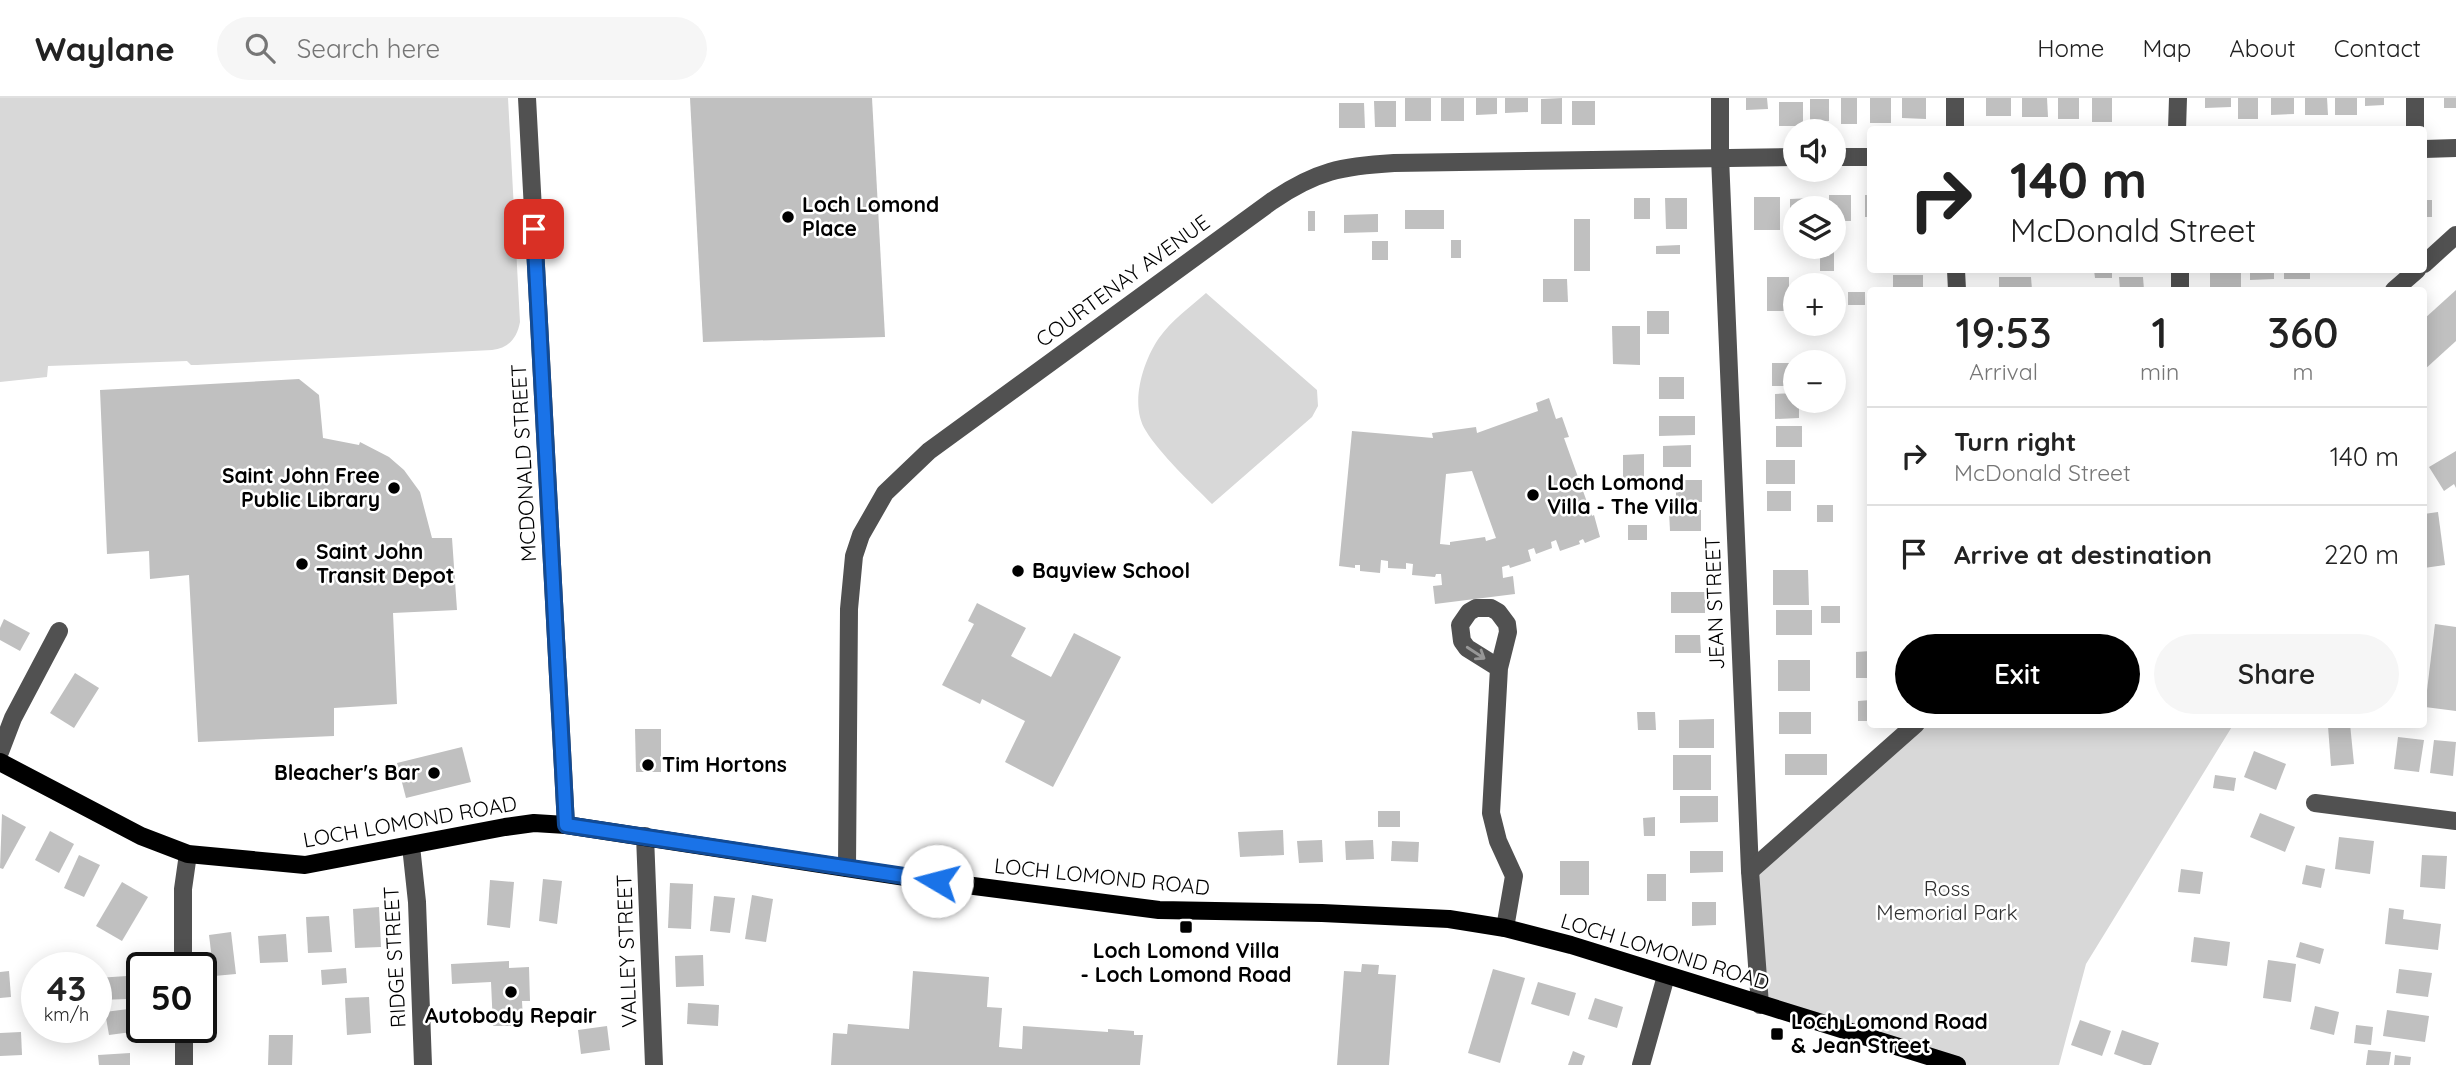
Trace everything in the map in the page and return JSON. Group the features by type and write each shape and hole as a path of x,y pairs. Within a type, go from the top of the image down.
{"main road":[{"name":"LOCH LOMOND ROAD","path":"0,762 141,836 188,854 305,865 505,827 566,825 1066,900 1159,910 1431,917 1505,929 1571,945 1957,1065"}],"street":[{"name":"MCDONALD STREET","path":"527,98 566,825"},
{"name":"JEAN STREET","path":"1720,98 1720,157 1750,871 1760,1005"},
{"path":"1955,98 1955,126"},
{"path":"2177,126 2178,98"},
{"path":"2415,98 2415,126"},
{"path":"2427,149 2456,148"},
{"name":"COURTENAY AVENUE","path":"847,868 849,609 854,556 860,535 885,494 929,451 1272,201 1319,173 1394,163 1783,157"},
{"path":"1846,157 1867,157"},
{"path":"2427,261 2456,235"},
{"path":"2397,287 2414,273"},
{"path":"0,752 13,718 59,631"},
{"path":"1499,667 1491,813 1498,841 1514,876 1505,929"},
{"path":"1750,871 1911,728"},
{"path":"2315,803 2456,821"},
{"name":"VALLEY STREET","path":"645,836 654,1065"},
{"name":"RIDGE STREET","path":"411,846 417,902 423,1065"},
{"path":"183,952 183,889 188,854"},
{"path":"1641,1065 1665,976"},
{"path":"184,1043 184,1065"}],"green space":[{"path":"0,98 508,98 520,322 517,333 508,344 492,350 197,365 191,365 187,361 48,366 47,377 0,382"},
{"path":"1206,293 1317,390 1318,406 1312,417 1212,504 1152,440 1141,420 1138,396 1143,371 1159,338 1181,314"},
{"name":"Ross Memorial Park","path":"1913,728 2231,728 2086,964 2059,1065 1957,1065 1760,1005 1750,871"}],"building":[{"name":"Loch Lomond Place","path":"690,98 872,98 885,337 703,342"},
{"path":"1405,98 1431,98 1431,121 1405,121"},
{"path":"1441,98 1464,98 1464,121 1441,121"},
{"path":"1476,98 1497,98 1497,114 1476,115"},
{"path":"1505,98 1528,98 1528,112 1505,113"},
{"path":"1562,98 1562,124 1541,124 1541,99"},
{"path":"1746,98 1767,98 1768,109 1746,110"},
{"path":"1841,98 1857,98 1857,124 1846,124 1846,119 1841,119"},
{"path":"1870,98 1891,98 1891,123 1870,123"},
{"path":"1902,98 1926,98 1926,119 1902,118"},
{"path":"1986,98 2011,98 2011,116 1986,116"},
{"path":"2022,98 2047,98 2048,117 2022,117"},
{"path":"2058,98 2079,98 2079,119 2058,119"},
{"path":"2092,98 2112,98 2112,122 2092,122"},
{"path":"2205,98 2231,98 2231,107 2205,108"},
{"path":"2238,98 2258,98 2258,119 2238,119"},
{"path":"2271,98 2294,98 2294,114 2271,115"},
{"path":"2305,98 2327,98 2328,115 2305,115"},
{"path":"2335,98 2357,98 2357,115 2335,115"},
{"path":"2365,98 2384,98 2384,105 2365,106"},
{"path":"2444,98 2456,98 2456,108 2444,108"},
{"path":"1810,99 1829,99 1829,119 1810,119"},
{"path":"1374,101 1396,101 1396,127 1375,127"},
{"path":"1572,101 1595,101 1595,125 1572,125"},
{"path":"1779,102 1803,102 1803,119 1783,119 1783,126 1779,126"},
{"path":"1339,103 1364,103 1365,128 1339,128"},
{"path":"1851,195 1851,221 1846,221 1846,196 1829,196"},
{"path":"1865,195 1867,195 1867,217"},
{"path":"1754,197 1780,197 1780,230 1754,230"},
{"path":"1634,198 1650,198 1650,219 1634,219"},
{"path":"1665,198 1687,198 1687,229 1666,229"},
{"path":"2427,200 2432,200 2432,217 2427,217"},
{"path":"1405,210 1444,210 1444,229 1405,229"},
{"path":"1308,211 1315,211 1315,231 1308,231"},
{"path":"1378,214 1378,232 1344,233 1344,215"},
{"path":"1574,219 1590,219 1590,271 1574,271"},
{"path":"1451,240 1461,240 1461,258 1451,258"},
{"path":"1372,241 1388,241 1388,260 1372,260"},
{"path":"1680,245 1680,254 1656,254 1656,246"},
{"path":"1820,259 1834,259 1834,271 1820,271"},
{"path":"2094,273 2112,273 2112,278 2095,278"},
{"path":"2210,273 2241,273 2241,287 2210,287"},
{"path":"2250,273 2274,273 2274,279 2250,280"},
{"path":"2284,273 2310,273 2310,279 2284,279"},
{"path":"1893,275 1923,275 1923,287 1893,287"},
{"path":"1767,277 1783,277 1783,311 1767,311"},
{"path":"1999,277 2031,277 2032,287 1999,287"},
{"path":"2119,277 2143,277 2144,287 2120,287"},
{"path":"1543,279 1567,279 1568,302 1543,302"},
{"path":"2456,290 2456,341 2427,367 2427,316"},
{"path":"1848,292 1865,292 1865,305 1848,305"},
{"path":"1647,311 1669,311 1669,334 1647,334"},
{"path":"1612,326 1640,326 1640,365 1613,364"},
{"path":"1772,363 1783,363 1783,386 1772,386"},
{"path":"1659,377 1684,377 1684,399 1659,399"},
{"name":"Saint John Transit Depot","path":"299,379 319,395 323,438 359,445 360,442 389,457 404,470 420,492 432,538 452,538 457,610 393,613 397,704 334,708 334,736 198,742 189,575 150,579 149,551 107,554 100,390"},
{"path":"1775,394 1783,394 1783,413 1799,413 1799,418 1775,419"},
{"name":"Loch Lomond Villa - The Villa","path":"1549,398 1556,419 1562,417 1569,437 1564,438 1600,537 1585,543 1583,539 1579,541 1580,544 1560,551 1556,540 1551,542 1552,548 1536,554 1534,548 1528,550 1531,561 1510,568 1509,565 1502,567 1503,578 1513,576 1515,594 1435,604 1433,586 1442,585 1441,574 1436,574 1435,577 1412,575 1413,564 1406,563 1406,569 1388,568 1388,561 1381,560 1380,573 1360,571 1360,565 1355,565 1355,568 1339,566 1352,431 1433,438 1432,433 1476,427 1477,433 1538,411 1536,403","holes":["1472,471 1496,538 1486,541 1485,537 1450,542 1450,545 1440,544 1446,474"]},
{"path":"1659,416 1695,416 1695,435 1659,436"},
{"path":"1776,426 1802,426 1802,447 1776,447"},
{"path":"1691,445 1691,467 1663,467 1663,446"},
{"path":"2456,451 2456,488 2454,484 2444,491 2429,467"},
{"path":"1644,454 1644,486 1623,487 1623,455"},
{"path":"1766,460 1795,460 1795,484 1766,484"},
{"path":"1676,480 1702,480 1702,502 1676,502"},
{"path":"1767,491 1791,491 1791,511 1767,511"},
{"path":"1817,505 1833,505 1833,522 1817,522"},
{"path":"1701,510 1701,531 1670,531 1669,511"},
{"path":"2438,512 2445,565 2427,568 2427,514"},
{"path":"1628,525 1647,525 1647,540 1628,540"},
{"path":"1773,570 1808,570 1809,605 1773,605"},
{"path":"1671,592 1705,592 1705,613 1671,613"},
{"path":"977,603 1026,628 1011,656 1051,677 1074,633 1121,657 1053,787 1005,762 1025,721 982,699 980,704 942,685 974,624 968,621"},
{"path":"1821,606 1840,606 1840,623 1821,623"},
{"path":"1776,610 1812,610 1812,635 1776,635"},
{"path":"4,619 30,633 20,651 0,640 0,628"},
{"path":"2435,624 2456,627 2456,711 2427,707"},
{"path":"1675,635 1700,635 1701,653 1675,653"},
{"path":"1867,651 1867,678 1856,678 1856,652"},
{"path":"1778,660 1810,660 1810,691 1778,691"},
{"path":"75,673 99,688 74,728 50,713"},
{"path":"1867,700 1867,721 1858,721 1858,701"},
{"path":"1637,712 1655,712 1656,730 1638,730"},
{"path":"1779,712 1811,712 1811,734 1779,734"},
{"path":"1714,719 1714,748 1679,748 1679,720"},
{"path":"2328,728 2350,728 2354,764 2331,766"},
{"path":"635,729 661,729 661,772 636,772"},
{"path":"2398,737 2424,740 2419,772 2394,769"},
{"path":"2434,740 2456,742 2453,776 2430,773"},
{"name":"Bleacher's Bar","path":"462,747 471,782 406,798 397,763"},
{"path":"2254,751 2286,764 2276,790 2244,777"},
{"path":"1785,754 1827,754 1827,775 1785,775"},
{"path":"1673,755 1711,755 1711,790 1673,790"},
{"path":"2215,775 2236,778 2234,791 2213,788"},
{"path":"1680,796 1718,796 1718,822 1680,823"},
{"path":"1378,811 1400,811 1400,827 1378,827"},
{"path":"2260,813 2295,827 2285,852 2250,837"},
{"path":"2,814 26,827 3,869 0,868"},
{"path":"1655,817 1655,836 1644,836 1643,818"},
{"path":"1283,830 1284,855 1240,857 1238,832"},
{"path":"50,831 74,844 59,873 35,860"},
{"path":"2339,837 2374,841 2370,874 2335,869"},
{"path":"1322,840 1323,862 1299,863 1297,841"},
{"path":"1373,840 1374,859 1346,860 1345,841"},
{"path":"1392,841 1419,842 1418,862 1391,861"},
{"path":"1690,851 1723,851 1723,872 1690,873"},
{"path":"79,855 100,865 84,897 64,888"},
{"path":"2422,855 2447,856 2445,889 2420,887"},
{"path":"1560,861 1589,861 1589,895 1560,895"},
{"path":"2306,865 2325,869 2321,888 2302,884"},
{"path":"2181,869 2203,872 2200,894 2178,892"},
{"path":"1647,874 1666,874 1666,901 1647,901"},
{"path":"543,879 562,881 557,924 539,921"},
{"path":"490,880 514,882 510,928 487,925"},
{"path":"122,882 148,897 122,941 96,926"},
{"path":"670,883 693,884 691,929 668,928"},
{"path":"752,895 773,899 766,942 745,939"},
{"path":"714,896 735,898 730,933 710,931"},
{"path":"1692,902 1716,902 1716,925 1692,926"},
{"path":"379,907 381,947 355,948 353,909"},
{"path":"2389,908 2404,910 2403,919 2441,924 2438,950 2385,944"},
{"path":"329,916 332,952 308,953 306,917"},
{"path":"231,932 236,974 217,976 217,952 211,952 209,935"},
{"path":"286,934 288,962 260,963 258,936"},
{"path":"2194,937 2230,942 2227,966 2191,962"},
{"path":"2300,942 2324,949 2320,964 2296,957"},
{"path":"703,955 704,986 676,987 675,956"},
{"path":"2268,960 2296,964 2291,1002 2263,998"},
{"name":"Autobody Repair","path":"509,961 509,968 529,967 530,1001 522,1001 523,1020 511,1020 512,1026 493,1026 491,982 452,984 451,964"},
{"path":"1362,964 1379,965 1378,974 1396,975 1389,1065 1337,1065 1344,971 1361,972"},
{"path":"346,968 347,983 322,985 321,970"},
{"path":"1493,969 1525,978 1500,1063 1468,1053"},
{"path":"2399,969 2432,973 2428,997 2396,993"},
{"path":"9,971 11,997 0,998 0,972"},
{"path":"913,971 989,977 987,1007 1002,1008 999,1047 1022,1049 1023,1026 1108,1032 1108,1029 1134,1031 1134,1035 1143,1035 1140,1065 831,1065 833,1033 847,1034 848,1024 909,1029"},
{"path":"126,976 126,999 112,1000 112,977"},
{"path":"1538,982 1576,993 1569,1016 1531,1004"},
{"path":"369,997 371,1033 347,1035 345,998"},
{"path":"1595,998 1623,1007 1617,1028 1588,1019"},
{"path":"688,1003 719,1005 718,1026 687,1024"},
{"path":"2315,1006 2339,1012 2334,1035 2310,1029"},
{"path":"126,1009 126,1033 112,1035 112,1011"},
{"path":"2387,1010 2429,1016 2425,1042 2383,1036"},
{"path":"2080,1020 2111,1031 2102,1056 2071,1045"},
{"path":"2356,1025 2373,1027 2371,1045 2354,1043"},
{"path":"607,1026 610,1050 581,1054 578,1030"},
{"path":"2122,1030 2159,1043 2151,1065 2114,1054"},
{"path":"21,1032 22,1055 0,1056 0,1033"},
{"path":"269,1035 293,1035 292,1065 268,1065"},
{"path":"2368,1050 2391,1052 2389,1065 2366,1065"},
{"path":"1573,1051 1585,1056 1582,1065 1568,1065"},
{"path":"130,1053 130,1065 99,1065 98,1055"},
{"path":"2395,1055 2411,1057 2410,1065 2394,1065"}],"place":[{"name":"Loch Lomond Place","path":"788,217"},
{"name":"Saint John Free Public Library","path":"394,488"},
{"name":"Loch Lomond Villa - The Villa","path":"1533,495"},
{"name":"Saint John Transit Depot","path":"302,564"},
{"name":"Bayview School","path":"1018,571"},
{"name":"Tim Hortons","path":"648,765"},
{"name":"Bleacher's Bar","path":"434,773"},
{"name":"Loch Lomond Villa - Loch Lomond Road","path":"1186,927"},
{"name":"Autobody Repair","path":"511,992"},
{"name":"Loch Lomond Road & Jean Street","path":"1777,1034"}],"route":[{"path":"534,229 566,825 937,881"}]}
